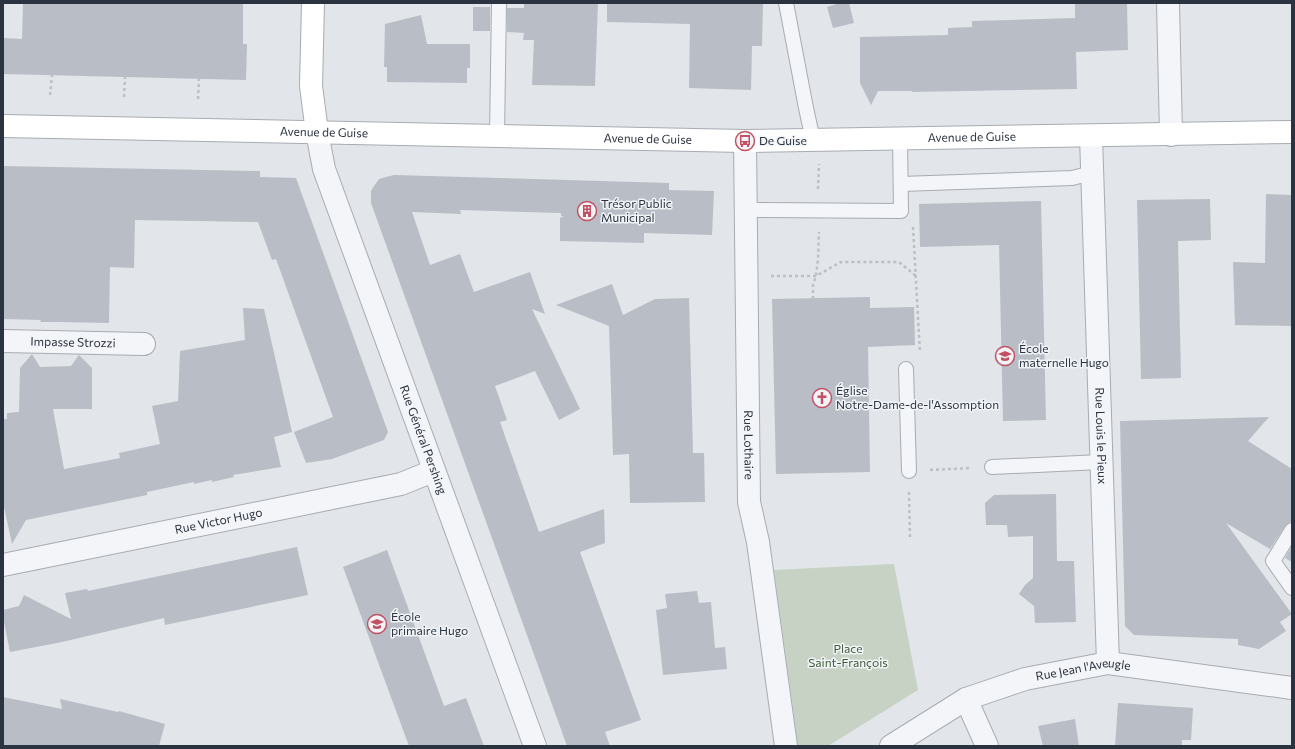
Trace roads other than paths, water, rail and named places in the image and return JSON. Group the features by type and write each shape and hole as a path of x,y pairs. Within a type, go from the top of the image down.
{"street":[{"path":"312,3 311,86 317,132"},
{"path":"1168,3 1171,135"},
{"name":"Avenue de Guise","path":"3,126 745,141 1292,132"},
{"name":"Rue Général Pershing","path":"317,132 324,169 433,472 535,746"},
{"name":"Rue Louis le Pieux","path":"1091,136 1108,663"},
{"name":"Rue Lothaire","path":"745,141 749,502 758,542 786,746"},
{"name":"Impasse Strozzi","path":"3,341 144,344"},
{"name":"Rue Victor Hugo","path":"3,565 401,484 433,472"},
{"name":"Rue Jean l'Aveugle","path":"891,746 966,700 1025,679 1108,663 1292,688"},
{"path":"966,700 987,746"}],"lane":[{"path":"497,136 499,3"},
{"path":"786,3 813,140"},
{"path":"746,210 901,211 900,138"},
{"path":"901,184 1072,178 1092,173"},
{"path":"906,369 909,471"},
{"path":"992,467 1101,462"},
{"path":"1292,530 1273,562 1292,588"}],"place":[{"name":"De Guise","path":"745,141"},
{"name":"Trésor Public Municipal","path":"587,211"},
{"name":"École maternelle Hugo","path":"1005,356"},
{"name":"Église Notre-Dame-de-l'Assomption","path":"822,398"},
{"name":"École primaire Hugo","path":"377,624"}],"park label":[{"name":"Place Saint-François","path":"848,656"}]}
